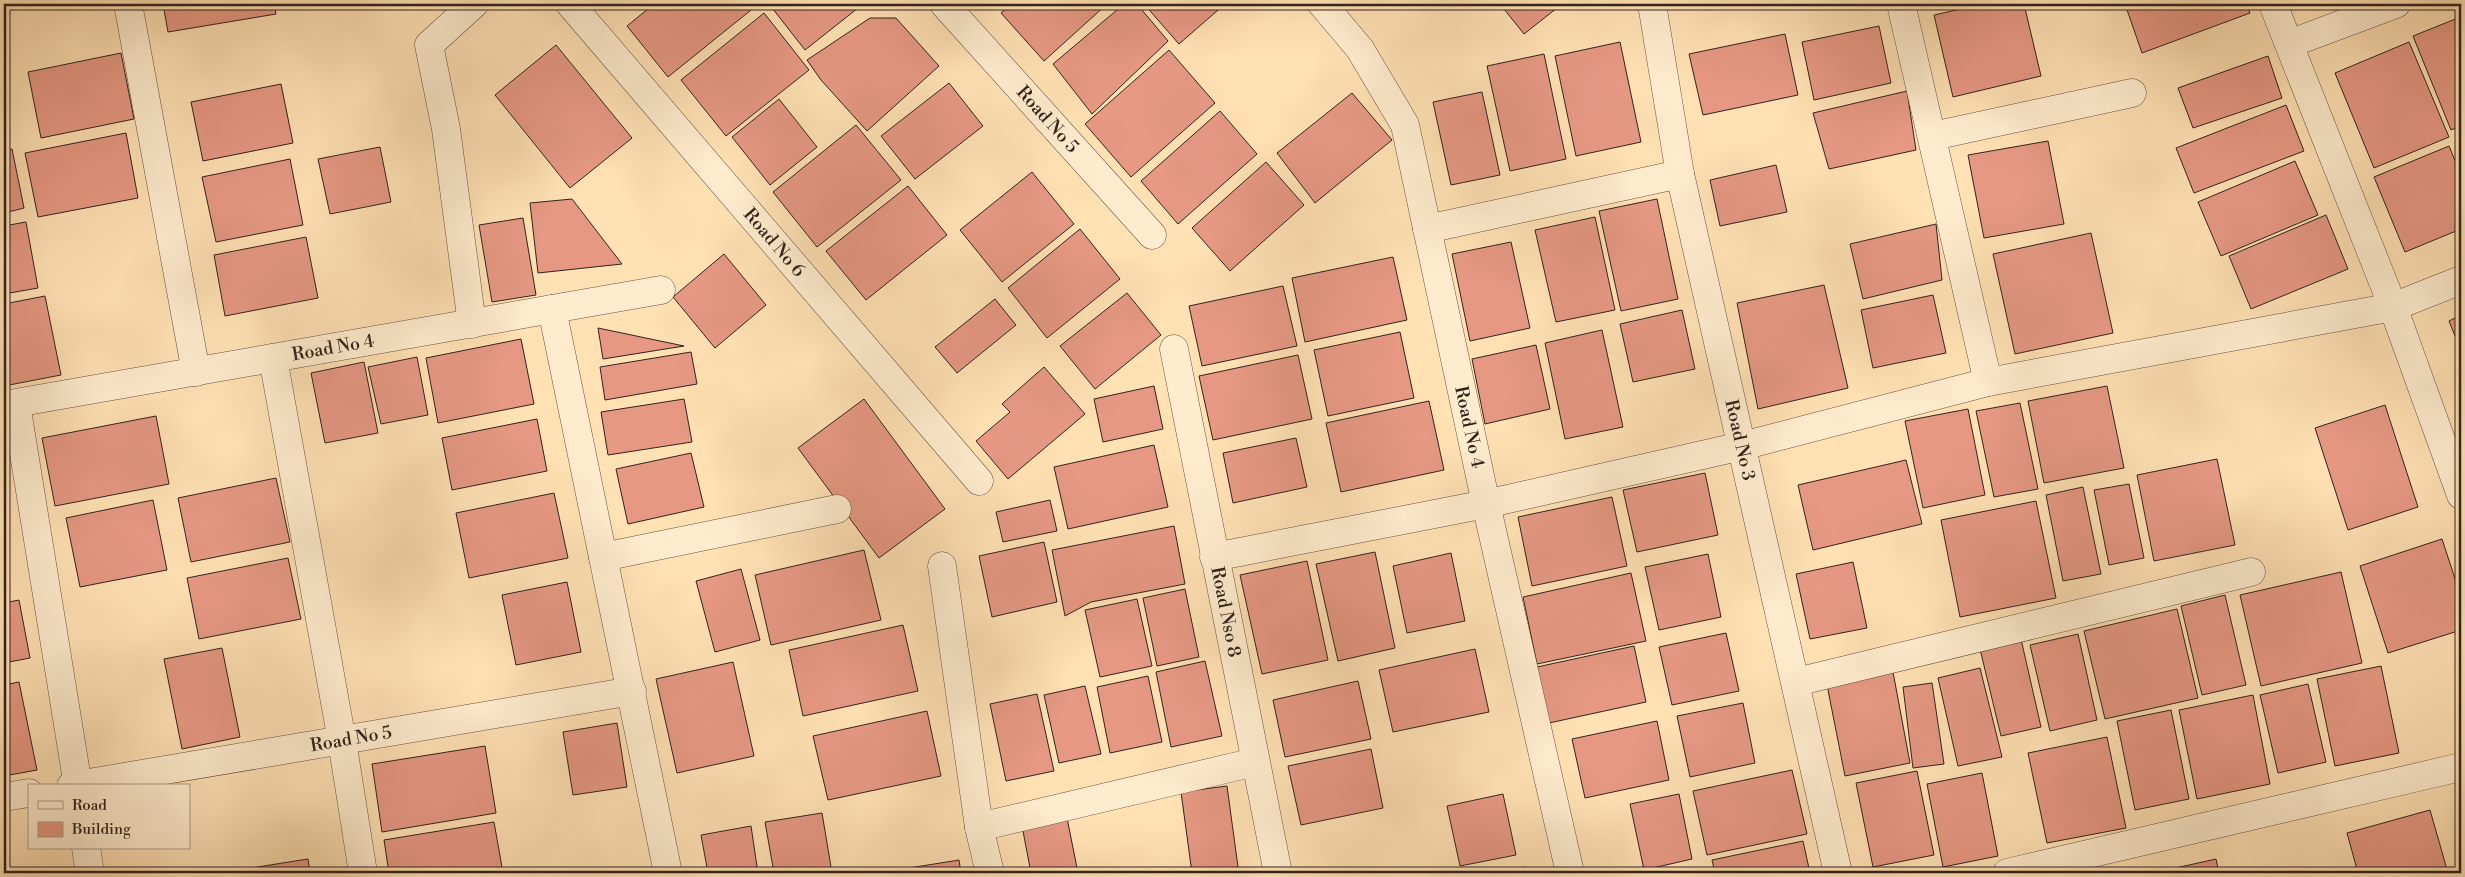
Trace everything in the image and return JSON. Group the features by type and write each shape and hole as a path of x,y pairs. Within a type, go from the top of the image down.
{"street":[{"path":"128,4 196,372"},
{"path":"472,324 446,129 429,45 474,4"},
{"name":"Road No 6","path":"570,4 979,481"},
{"name":"Road No 5","path":"944,4 1152,235"},
{"name":"Road No 4","path":"1322,4 1360,50 1405,125 1486,504 1570,873"},
{"name":"Road No 3","path":"1652,4 1680,174 1838,873"},
{"path":"1901,4 1933,136 1988,382"},
{"path":"2273,4 2393,307 2461,495"},
{"path":"2289,44 2396,4"},
{"path":"1933,136 2132,93"},
{"path":"1427,229 1680,174"},
{"path":"1214,557 1486,504 1742,446 1988,382 2393,307 2461,280"},
{"name":"Road No 4","path":"10,405 661,290"},
{"path":"552,309 668,873"},
{"name":"Road Nso 8","path":"1174,349 1278,873"},
{"path":"273,358 342,741 362,873"},
{"path":"10,405 76,784"},
{"path":"603,557 837,509"},
{"path":"942,566 979,827 990,873"},
{"path":"1796,682 2251,572"},
{"name":"Road No 5","path":"82,784 632,691"},
{"path":"979,827 1255,762"},
{"path":"2007,873 2461,767"},
{"path":"4,797 28,793"},
{"path":"86,850 90,873"}],"building":[{"path":"163,4 274,4 276,14 168,32"},
{"path":"654,4 745,4 751,10 668,77 627,26"},
{"path":"769,4 863,4 805,50"},
{"path":"990,4 1002,4 995,9"},
{"path":"1012,4 1107,4 1044,61 1001,13"},
{"path":"1124,4 1137,4 1168,41 1092,114 1053,64"},
{"path":"1144,4 1225,4 1179,44"},
{"path":"1355,4 1365,4 1359,9"},
{"path":"1500,4 1562,4 1524,34"},
{"path":"1928,4 1945,4 1928,8"},
{"path":"1983,4 2024,4 2041,76 1953,97 1934,15"},
{"path":"2125,4 2246,4 2250,13 2142,53"},
{"path":"764,13 809,70 726,136 681,80"},
{"path":"870,18 896,18 939,66 867,131 821,80 807,60"},
{"path":"2458,18 2461,26 2461,126 2451,130 2413,36"},
{"path":"1879,26 1891,83 1814,100 1802,42"},
{"path":"1785,34 1798,95 1703,115 1689,54"},
{"path":"1620,42 1641,142 1576,156 1555,56"},
{"path":"2409,42 2449,137 2374,168 2335,73"},
{"path":"556,45 632,138 570,188 495,95"},
{"path":"1169,50 1215,103 1131,177 1085,124"},
{"path":"121,53 134,119 41,138 28,72"},
{"path":"1544,54 1566,159 1510,171 1487,66"},
{"path":"2268,56 2282,98 2193,128 2178,88"},
{"path":"949,83 983,126 915,179 881,136"},
{"path":"281,84 293,143 203,161 191,102"},
{"path":"1907,91 1916,150 1829,169 1813,113"},
{"path":"1482,92 1500,175 1451,185 1433,102"},
{"path":"1352,93 1392,140 1315,203 1277,153"},
{"path":"779,99 817,147 770,185 732,137"},
{"path":"2286,105 2304,151 2194,193 2176,148"},
{"path":"1220,111 1257,154 1178,224 1141,181"},
{"path":"856,125 901,180 817,247 773,192"},
{"path":"4,126 7,143 4,144"},
{"path":"126,133 138,198 38,217 25,153"},
{"path":"2048,141 2064,224 1984,238 1968,155"},
{"path":"2449,146 2461,175 2461,229 2405,252 2374,177"},
{"path":"380,147 391,202 330,214 318,159"},
{"path":"12,149 24,208 4,213 4,150"},
{"path":"290,159 303,225 216,242 202,177"},
{"path":"2295,161 2318,215 2221,256 2198,202"},
{"path":"1266,162 1304,205 1230,271 1192,228"},
{"path":"1776,165 1787,212 1720,226 1710,180"},
{"path":"1032,172 1074,224 1002,282 960,230"},
{"path":"908,186 947,235 866,300 826,251"},
{"path":"572,199 622,264 538,273 530,203"},
{"path":"1657,199 1678,299 1621,311 1599,211"},
{"path":"2326,215 2348,269 2251,309 2229,256"},
{"path":"1595,217 1615,310 1556,322 1535,230"},
{"path":"523,218 536,295 492,302 479,225"},
{"path":"26,222 38,288 4,294 4,226"},
{"path":"1936,224 1942,280 1863,299 1850,244"},
{"path":"1080,229 1120,279 1047,338 1008,288"},
{"path":"2091,233 2113,333 2015,354 1993,254"},
{"path":"306,237 318,298 225,316 214,255"},
{"path":"1511,242 1530,328 1470,341 1452,254"},
{"path":"724,254 766,305 715,348 673,297"},
{"path":"1393,257 1407,320 1305,342 1292,278"},
{"path":"1824,285 1848,388 1758,409 1737,303"},
{"path":"1283,286 1297,346 1202,366 1189,306"},
{"path":"1127,293 1161,335 1095,389 1060,346"},
{"path":"1933,295 1946,353 1873,368 1861,310"},
{"path":"45,296 61,375 4,386 4,304"},
{"path":"995,299 1016,325 957,373 935,347"},
{"path":"1682,310 1695,369 1633,382 1620,324"},
{"path":"2461,315 2461,351 2449,321"},
{"path":"598,328 684,346 603,359"},
{"path":"1602,330 1623,427 1565,439 1545,343"},
{"path":"1400,332 1414,398 1328,416 1314,350"},
{"path":"521,339 534,404 438,423 426,358"},
{"path":"1536,345 1550,409 1485,424 1472,359"},
{"path":"691,352 697,384 605,400 600,367"},
{"path":"1298,355 1312,419 1213,440 1199,376"},
{"path":"417,357 428,415 381,424 368,367"},
{"path":"364,362 378,433 325,443 311,373"},
{"path":"1044,367 1085,414 1008,479 976,441 1010,412 1002,404"},
{"path":"1154,386 1163,429 1103,442 1094,399"},
{"path":"2107,386 2124,468 2044,483 2028,401"},
{"path":"684,399 692,442 608,455 601,412"},
{"path":"864,399 945,509 879,558 798,448"},
{"path":"1429,401 1444,470 1341,492 1326,423"},
{"path":"2020,403 2038,489 1994,497 1976,411"},
{"path":"2385,405 2418,507 2348,530 2315,428"},
{"path":"1968,409 1985,495 1923,508 1905,421"},
{"path":"156,416 169,484 55,506 42,438"},
{"path":"537,419 547,471 452,490 442,438"},
{"path":"1296,438 1307,487 1233,503 1223,453"},
{"path":"1154,445 1168,507 1068,529 1054,467"},
{"path":"691,453 704,507 628,524 616,469"},
{"path":"2217,459 2235,545 2154,561 2137,475"},
{"path":"1906,460 1922,524 1813,550 1798,485"},
{"path":"1705,473 1718,535 1637,552 1623,490"},
{"path":"276,478 290,542 191,562 178,498"},
{"path":"2129,484 2144,558 2109,565 2094,490"},
{"path":"2083,487 2101,574 2063,581 2046,495"},
{"path":"554,493 568,558 469,578 456,513"},
{"path":"1612,497 1627,566 1532,586 1518,517"},
{"path":"153,500 167,570 80,587 66,518"},
{"path":"1050,500 1057,531 1003,542 996,512"},
{"path":"2036,501 2056,598 1960,617 1941,520"},
{"path":"1174,526 1185,584 1091,602 1065,616 1052,550"},
{"path":"2442,539 2461,597 2461,630 2388,653 2360,566"},
{"path":"1044,542 1057,602 992,617 979,556"},
{"path":"864,550 881,620 771,645 755,575"},
{"path":"1375,552 1395,648 1338,661 1316,564"},
{"path":"1451,553 1465,621 1407,633 1393,566"},
{"path":"1708,554 1721,617 1659,630 1645,567"},
{"path":"288,558 301,619 199,639 187,578"},
{"path":"1307,561 1328,660 1262,674 1240,575"},
{"path":"1853,562 1867,628 1810,639 1796,574"},
{"path":"741,569 760,640 715,652 696,581"},
{"path":"2341,572 2362,663 2261,686 2240,595"},
{"path":"1631,573 1646,641 1537,664 1523,597"},
{"path":"567,582 581,652 516,665 502,595"},
{"path":"1185,589 1199,657 1157,666 1143,598"},
{"path":"2225,595 2246,685 2202,695 2181,606"},
{"path":"1137,599 1152,666 1100,677 1085,610"},
{"path":"19,600 30,658 4,663 4,603"},
{"path":"2177,609 2198,698 2105,719 2084,631"},
{"path":"903,625 918,691 803,716 789,650"},
{"path":"1726,633 1739,691 1672,705 1659,647"},
{"path":"2078,634 2097,720 2050,731 2030,645"},
{"path":"2021,639 2041,727 2001,736 1980,649"},
{"path":"1634,646 1646,702 1549,723 1537,667"},
{"path":"222,648 240,737 182,749 164,659"},
{"path":"1475,649 1489,712 1393,732 1379,670"},
{"path":"1205,661 1222,736 1171,747 1156,672"},
{"path":"733,662 754,756 677,773 656,679"},
{"path":"2381,666 2399,753 2335,766 2317,679"},
{"path":"1980,668 2002,757 1958,766 1938,678"},
{"path":"1893,672 1910,763 1845,776 1827,685"},
{"path":"1148,676 1162,742 1110,753 1097,687"},
{"path":"1358,681 1371,739 1285,757 1273,700"},
{"path":"19,682 37,770 4,776 4,685"},
{"path":"1932,683 1944,764 1913,768 1903,687"},
{"path":"2308,684 2326,762 2278,773 2260,695"},
{"path":"1085,686 1101,754 1059,763 1044,695"},
{"path":"1037,694 1054,771 1006,781 990,704"},
{"path":"2253,695 2270,784 2197,799 2179,710"},
{"path":"1743,703 1755,763 1690,777 1677,716"},
{"path":"2171,710 2189,799 2135,810 2117,721"},
{"path":"927,711 941,776 828,800 813,736"},
{"path":"1657,721 1669,780 1585,798 1572,739"},
{"path":"617,723 627,787 573,795 563,732"},
{"path":"2107,737 2126,828 2047,843 2028,753"},
{"path":"485,746 496,813 382,832 372,764"},
{"path":"1371,749 1383,808 1301,825 1288,766"},
{"path":"1792,770 1807,834 1707,855 1693,791"},
{"path":"1917,771 1934,855 1873,867 1856,783"},
{"path":"1982,773 1998,856 1943,867 1927,784"},
{"path":"1227,786 1238,867 1192,873 1181,792"},
{"path":"1503,794 1516,855 1460,866 1447,806"},
{"path":"1679,794 1692,859 1644,870 1630,804"},
{"path":"2430,810 2448,873 2358,873 2347,833"},
{"path":"822,813 832,873 774,873 765,822"},
{"path":"1067,818 1078,873 1031,873 1022,826"},
{"path":"494,822 503,873 389,873 384,840"},
{"path":"751,826 758,873 708,873 701,835"},
{"path":"1803,841 1810,873 1715,873 1712,860"},
{"path":"308,859 310,873 233,873 232,871"},
{"path":"2216,859 2219,873 2153,873"},
{"path":"959,860 961,873 904,873 903,869"},
{"path":"1524,867 1525,873 1494,873"},
{"path":"1695,869 1695,873 1677,873"},
{"path":"220,870 220,873 198,873"}]}
